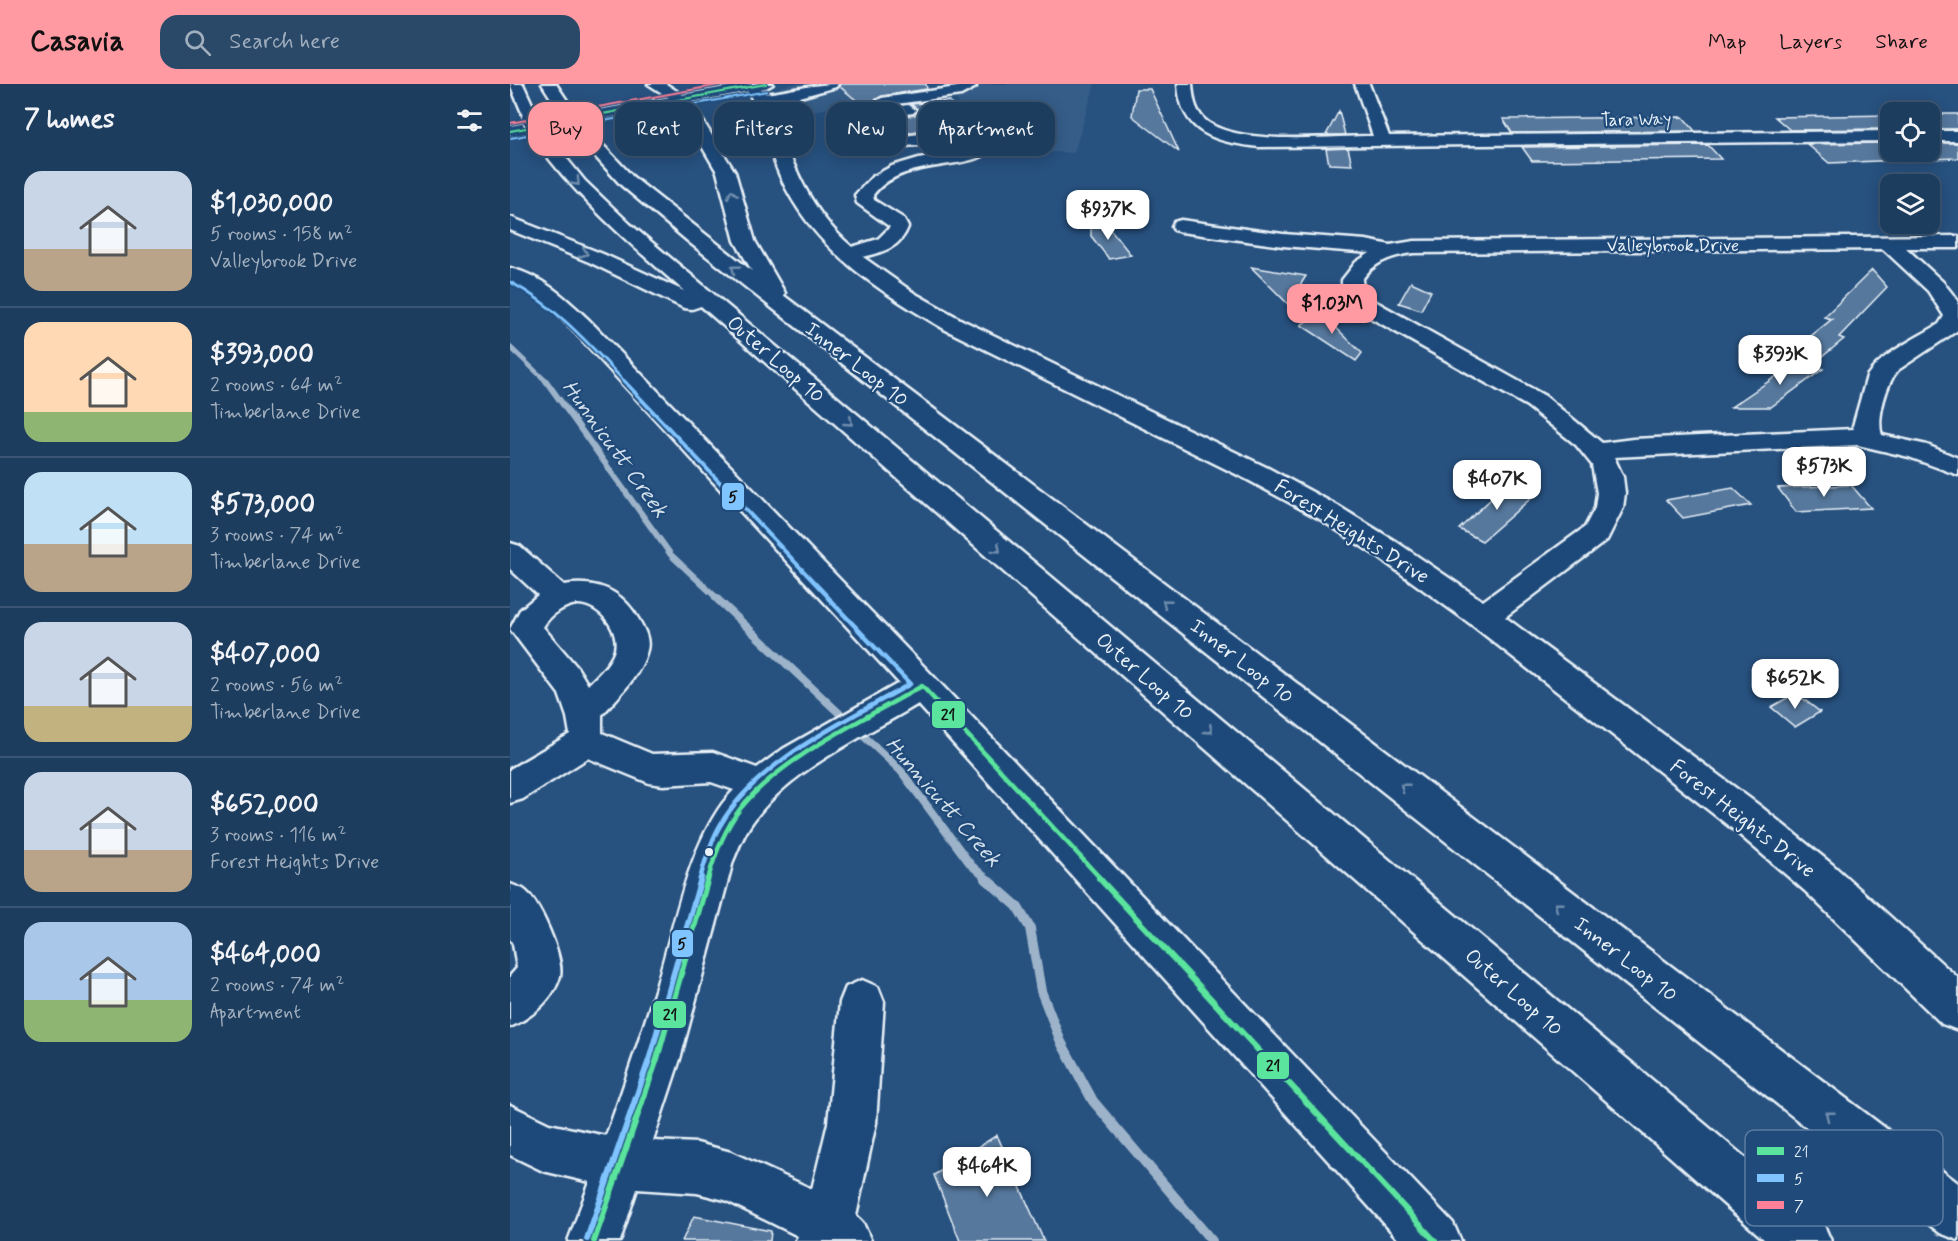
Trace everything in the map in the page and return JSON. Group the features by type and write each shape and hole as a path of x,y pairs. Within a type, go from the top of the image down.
{"main road":[{"name":"Outer Loop 10","path":"516,84 528,128"},
{"name":"Inner Loop 10","path":"549,84 579,129 610,164 641,193 781,305 1848,1130"},
{"path":"655,84 682,99 726,172 745,241 781,305"},
{"path":"603,114 759,88 793,95 831,84"},
{"path":"883,102 961,91 969,87 969,84"},
{"name":"Tara Way","path":"1185,84 1186,103 1194,116 1210,130 1231,138 1269,142 1880,136"},
{"path":"1362,84 1383,141"},
{"name":"Forest Heights Drive","path":"759,88 786,171 798,196 817,225 849,255 900,293 954,325 1207,448 1328,512 1388,550 1483,616 1756,826 1819,878 1958,1008"},
{"path":"1940,136 1958,136"},
{"path":"849,255 885,243 898,232 899,227 896,222 866,203 864,195 870,186 909,167 932,160 975,154 984,148 972,140 952,137 906,140"},
{"name":"Outer Loop 10","path":"552,156 594,202 730,321 1745,1190"},
{"path":"510,223 596,258 730,321"},
{"name":"Valleybrook Drive","path":"1182,226 1283,240 1366,246 1389,251"},
{"name":"Valleybrook Drive","path":"1596,452 1569,425 1536,401 1382,317 1363,304 1353,291 1352,280 1364,265 1389,251 1414,247 1958,242"},
{"path":"1870,438 1866,426 1879,376 1890,365 1948,328 1955,316 1948,300 1939,290 1888,243"},
{"path":"510,274 545,291 580,324 922,686 1435,1241"},
{"path":"1596,452 1644,447 1840,437 1870,438 1958,467"},
{"path":"1483,616 1597,533 1609,508 1611,493 1605,464 1596,452"},
{"path":"510,553 558,596"},
{"path":"510,788 585,727 631,653 633,643 629,629 607,601 591,594 558,596 536,612 526,628 575,692 585,727 649,768 663,770 700,765 712,767 762,786"},
{"path":"594,1241 657,1059 713,861 727,829 741,808 762,786 796,759 838,737 922,686"},
{"path":"510,903 534,938 539,974 510,1005"},
{"path":"510,1129 543,1147 622,1164 697,1168 731,1177 835,1237 852,1124 862,1002"},
{"name":"Inner Loop 10","path":"1943,1203 1958,1215"},
{"name":"Outer Loop 10","path":"1787,1226 1805,1241"}],"shaded area":[{"path":"793,84 921,84 927,91 864,102 826,102 826,109 814,111 814,102 781,102 779,87"},
{"path":"944,84 1095,84 1074,153 1055,152 1055,102 958,102"}],"building":[{"path":"840,84 926,84 927,89 882,96 874,102 858,102 839,86"},
{"path":"1136,89 1150,89 1179,152 1132,116"},
{"path":"918,103 918,110 911,104"},
{"path":"918,110 918,131 906,133 906,116 915,115"},
{"path":"1339,111 1345,135 1326,135"},
{"path":"1940,114 1958,114 1958,129 1940,129"},
{"path":"1880,115 1880,129 1790,130 1775,117"},
{"path":"1683,117 1695,131 1512,133 1503,119"},
{"path":"1880,143 1880,161 1829,163 1807,144"},
{"path":"1940,143 1958,143 1958,158 1940,159"},
{"path":"1708,145 1721,159 1532,161 1522,147"},
{"path":"1348,148 1352,165 1329,164 1326,149"},
{"path":"1103,220 1131,255 1109,259 1091,236 1091,227"},
{"path":"1251,267 1306,276 1288,304"},
{"path":"1872,270 1887,287 1839,337 1844,339 1822,357 1796,348 1832,319 1824,317"},
{"path":"1411,282 1431,291 1421,310 1399,303"},
{"path":"1320,312 1362,353 1356,361 1301,325"},
{"path":"1800,360 1823,369 1771,407 1731,407"},
{"path":"1508,483 1536,494 1482,541 1459,529"},
{"path":"1851,485 1871,508 1796,512 1778,488"},
{"path":"1733,488 1751,505 1683,518 1666,500"},
{"path":"1796,693 1820,712 1795,727 1771,707"},
{"path":"997,1135 1044,1241 960,1241 934,1175"},
{"path":"694,1216 771,1231 770,1241 682,1241"}],"waterway":[{"name":"Hunnicutt Creek","path":"510,347 546,381"},
{"name":"Hunnicutt Creek","path":"546,381 671,555 718,599"},
{"name":"Hunnicutt Creek","path":"716,598 901,771 971,865 987,879"},
{"name":"Hunnicutt Creek","path":"985,878 1017,906 1030,928 1041,991 1061,1042 1093,1101 1212,1241"}],"transit line":[{"name":"7","path":"510,123 724,84"},
{"name":"21","path":"510,131 766,84"},
{"name":"5","path":"511,138 767,91"},
{"name":"5","path":"510,282 535,295 575,329 910,684 792,753 767,771 735,803 720,825 706,859 650,1057 587,1239"},
{"name":"21","path":"594,1241 657,1059 713,861 727,829 741,808 771,777 796,759 922,686 1435,1241"}]}
